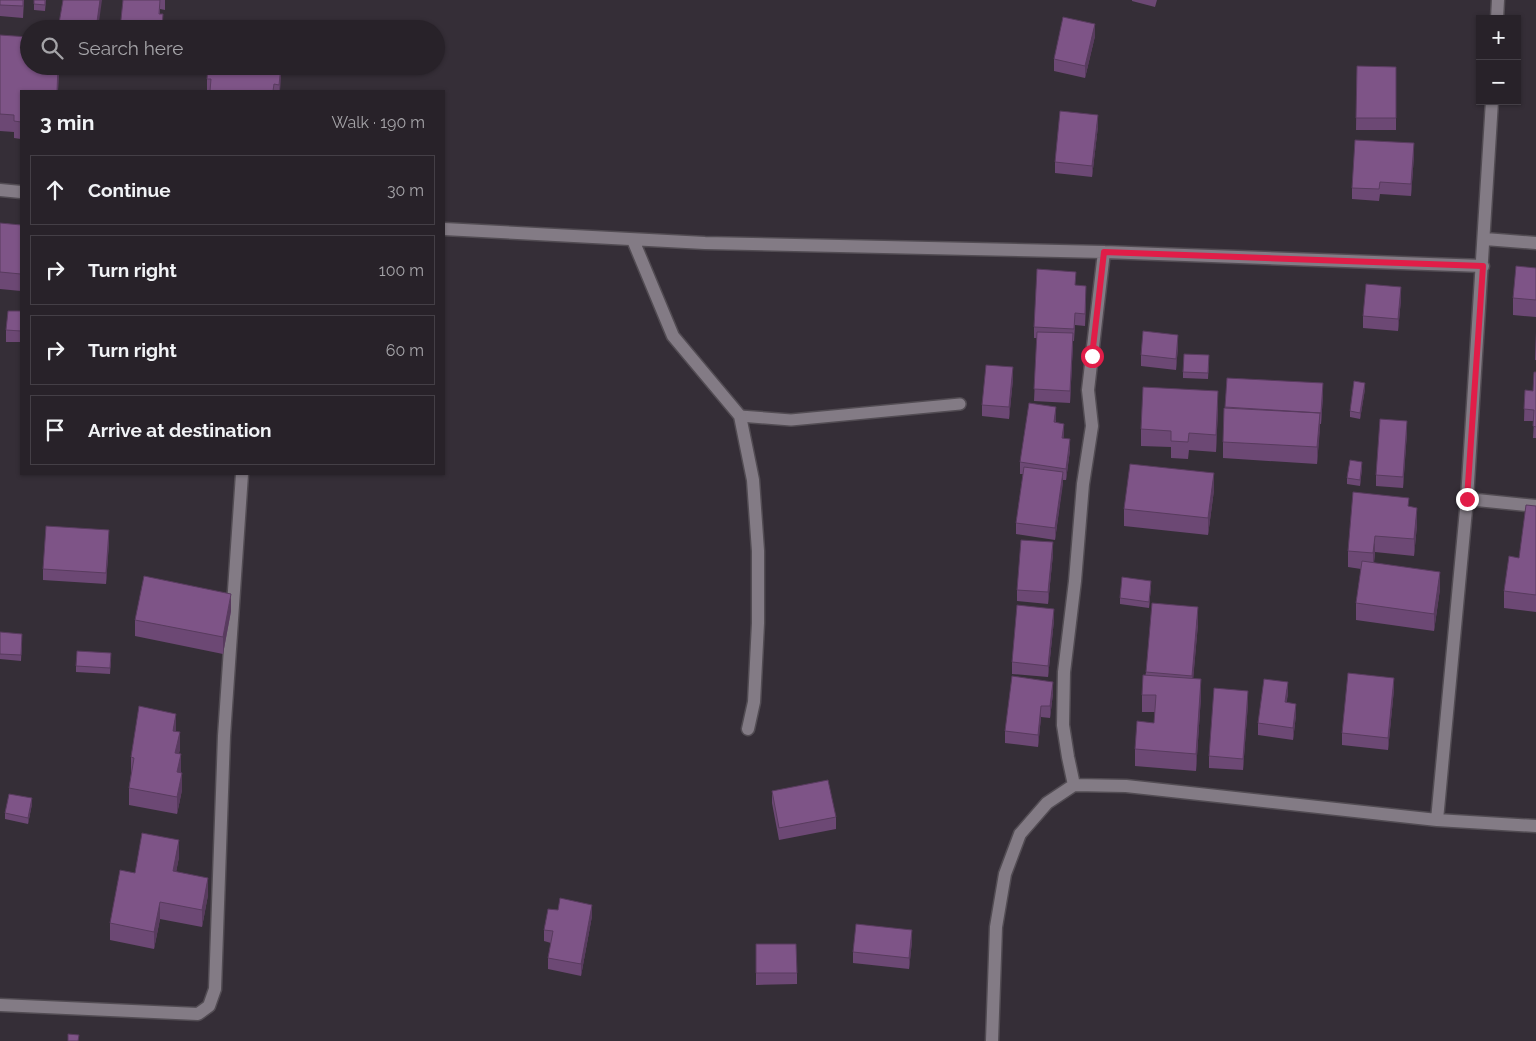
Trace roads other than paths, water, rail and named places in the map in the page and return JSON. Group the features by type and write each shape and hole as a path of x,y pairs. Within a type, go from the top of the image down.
{"street":[{"path":"1497,15 1498,0"},
{"path":"1438,820 1467,499 1492,105"},
{"path":"0,190 20,192"},
{"path":"445,228 705,243 1104,252 1483,266"},
{"path":"1484,239 1536,243"},
{"path":"633,240 673,336 740,416 753,480 758,551 758,623 754,702 748,729"},
{"path":"1074,785 1063,725 1064,672 1075,580 1083,484 1092,426 1088,390 1104,252"},
{"path":"0,1005 198,1014 209,1006 215,989 224,736 242,475"},
{"path":"1467,499 1536,506"},
{"path":"992,1041 996,927 1005,874 1020,834 1047,804 1074,785 1126,786 1438,820 1536,826"}],"lane":[{"path":"740,416 791,420 960,404"}]}
